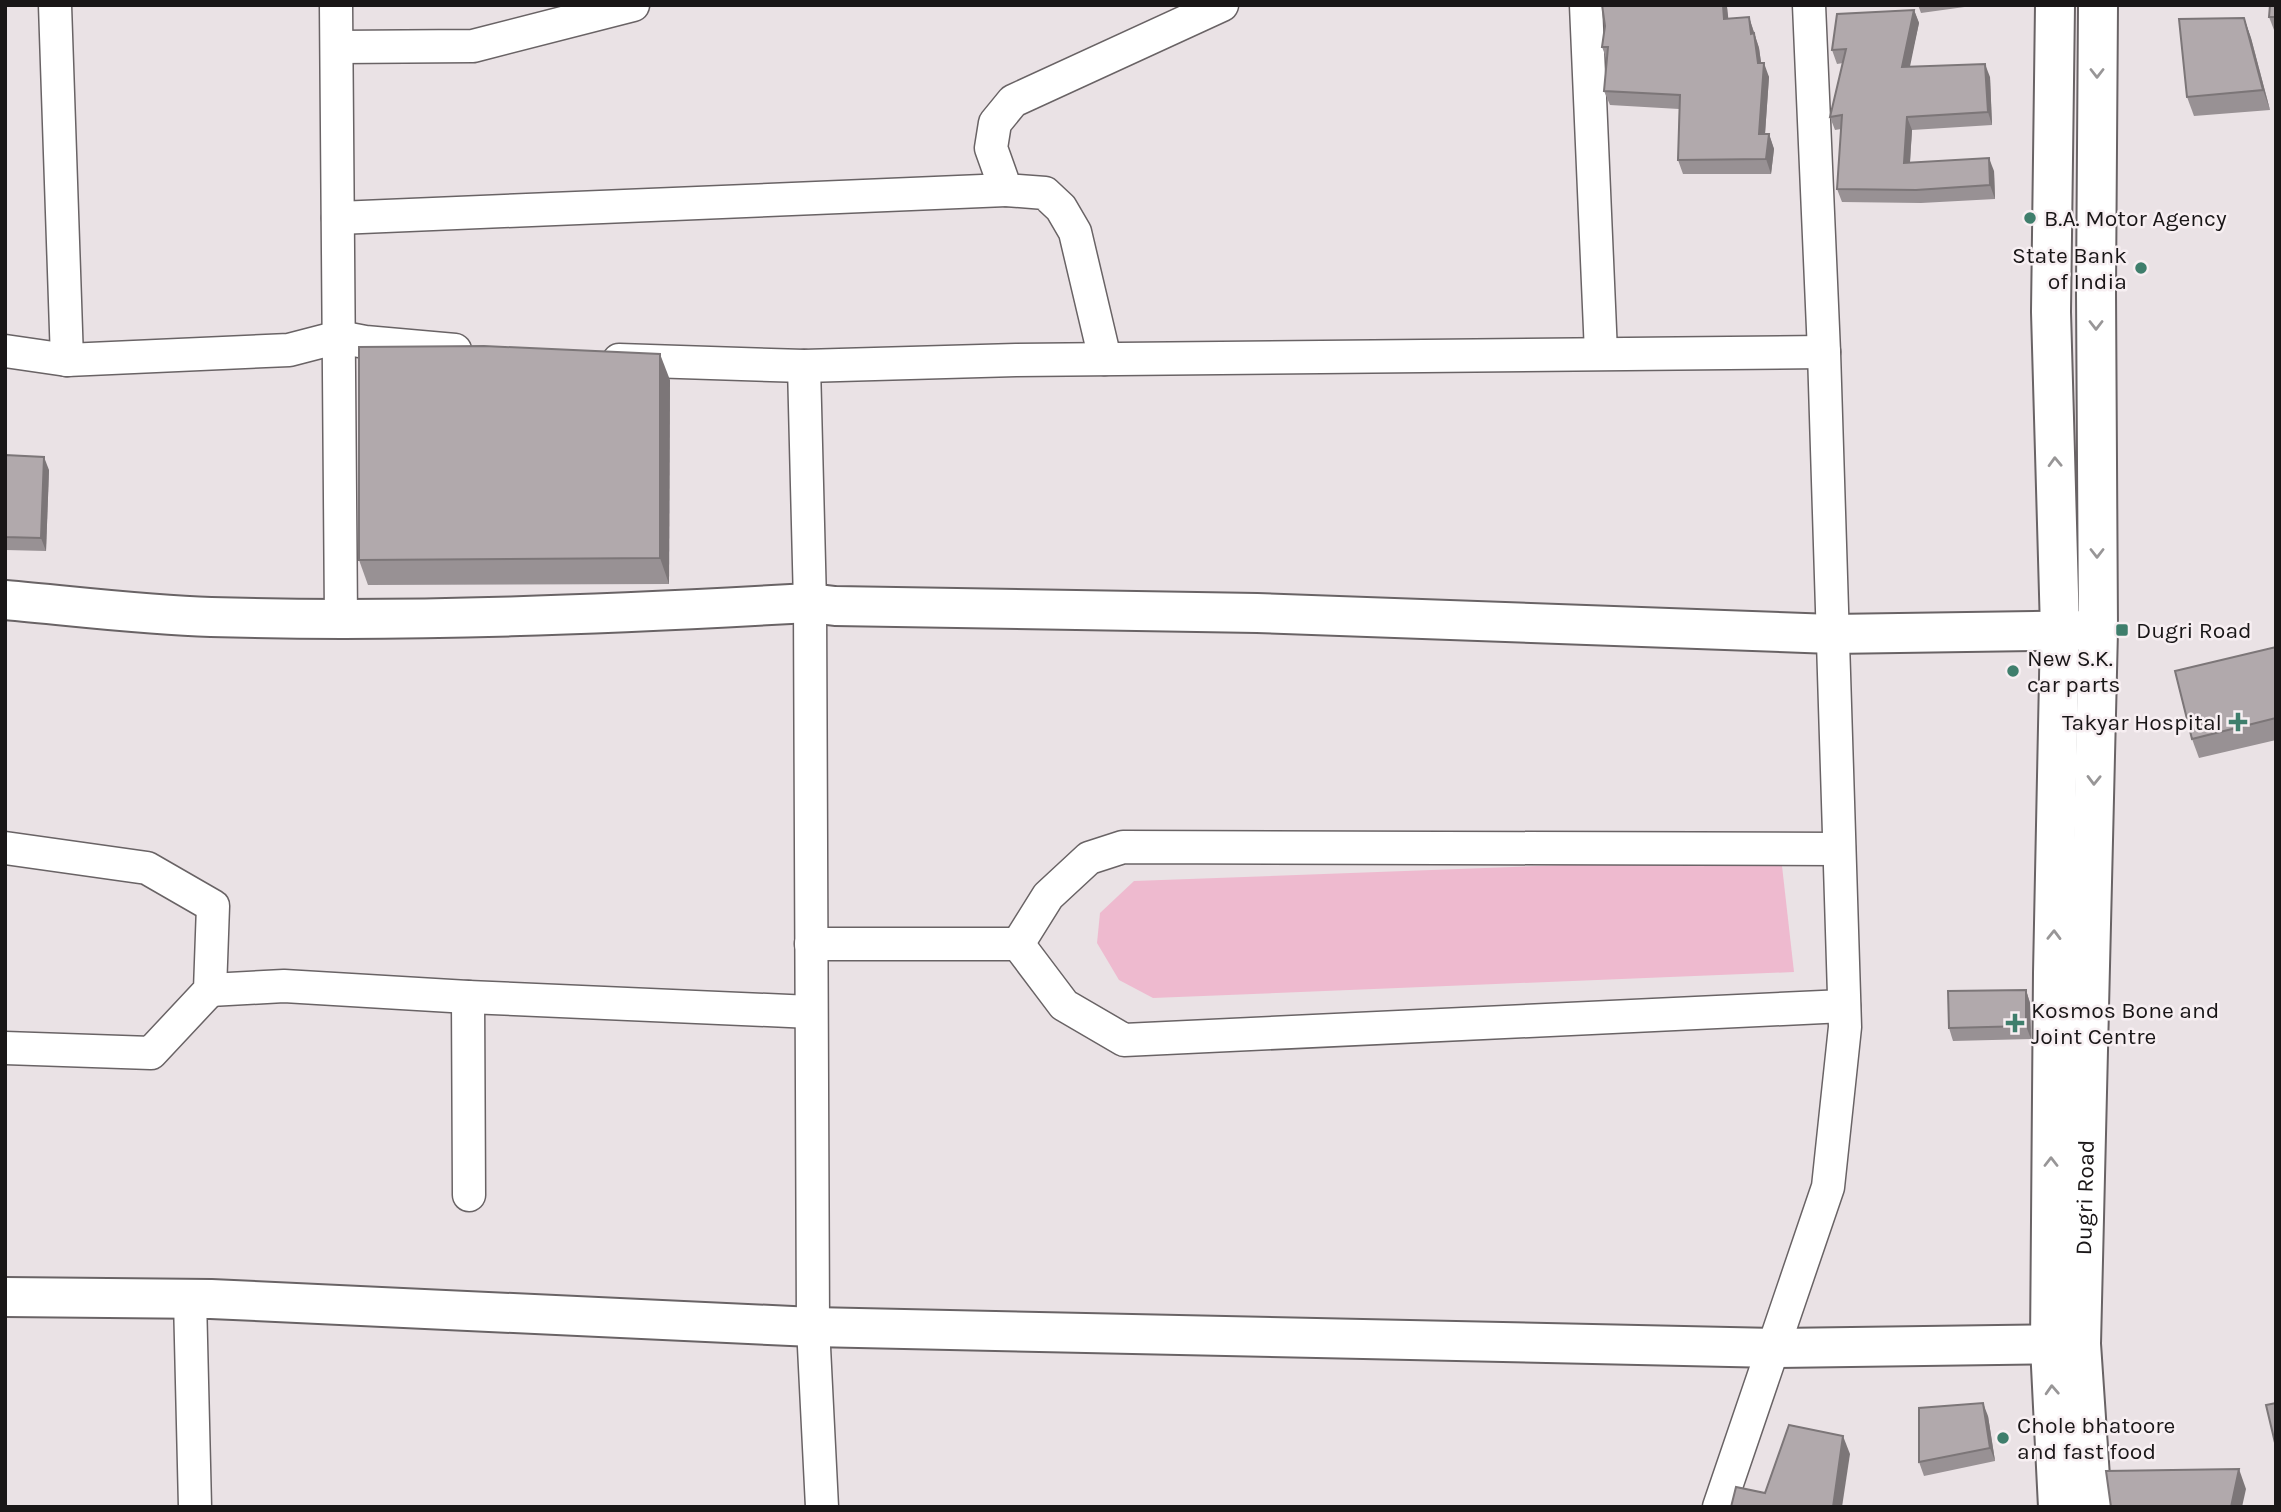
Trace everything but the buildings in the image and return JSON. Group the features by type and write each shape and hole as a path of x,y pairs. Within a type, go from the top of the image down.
{"street":[{"path":"55,5 66,360"},
{"path":"336,5 341,619"},
{"path":"337,47 473,46 633,5"},
{"path":"1006,190 991,148 995,123 1013,101 1222,5"},
{"path":"1586,5 1601,353"},
{"path":"1719,1507 1828,1187 1845,1027 1824,352 1809,5"},
{"name":"Dugri Road","path":"2055,5 2051,312 2060,629 2053,973 2065,1345 2092,1507"},
{"name":"Dugri Road","path":"2058,1507 2098,630 2098,5"},
{"path":"338,218 1006,190 1045,193 1061,208 1075,232 1105,359"},
{"path":"5,351 66,360 289,350 339,337 481,353"},
{"path":"587,359 804,366 1105,359 1824,352"},
{"path":"804,366 810,603 813,1326 822,1507"},
{"path":"5,600 208,617 341,619 583,615 810,603 835,606 1257,613 1832,634 2098,630"},
{"path":"1018,944 1048,896 1089,858 1124,846 1839,849"},
{"path":"5,848 147,868 213,906 210,990 152,1053 5,1048"},
{"path":"811,944 1018,944"},
{"path":"1018,944 1064,1005 1124,1040 1844,1006"},
{"path":"210,990 284,986 811,1012"},
{"path":"468,997 469,1195"},
{"path":"5,1297 190,1299 813,1326 1774,1349 2065,1345"},
{"path":"190,1299 195,1507"}],"shaded area":[{"path":"1781,857 1794,972 1153,998 1119,980 1097,943 1100,913 1134,881"}],"place":[{"name":"B.A. Motor Agency","path":"2030,218"},
{"name":"State Bank of India","path":"2141,268"},
{"name":"Dugri Road","path":"2122,630"},
{"name":"New S.K. car parts","path":"2013,671"},
{"name":"Takyar Hospital","path":"2238,722"},
{"name":"Kosmos Bone and Joint Centre","path":"2015,1023"},
{"name":"Chole bhatoore and fast food","path":"2003,1438"}]}
